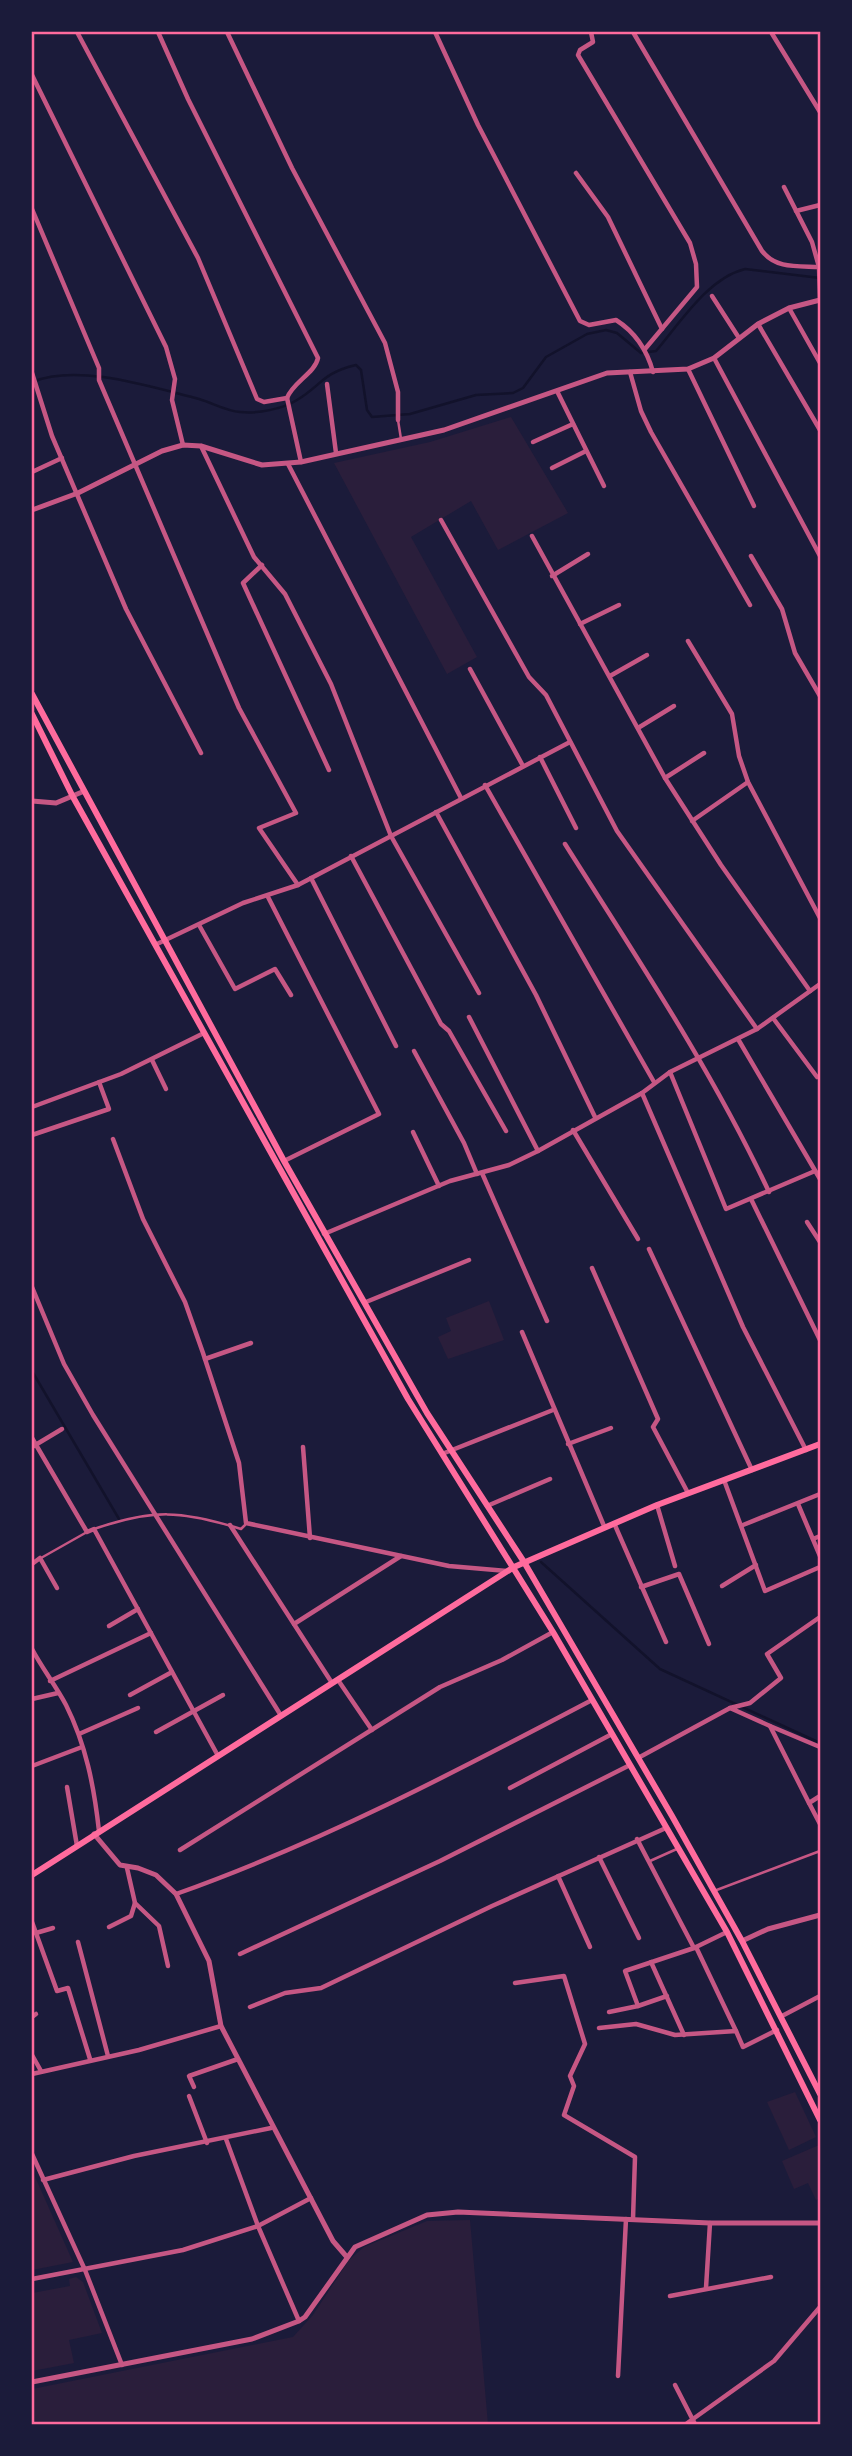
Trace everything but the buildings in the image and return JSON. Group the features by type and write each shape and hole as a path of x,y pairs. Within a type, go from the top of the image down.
{"main road":[{"path":"32,694 82,792 218,1034 284,1161 410,1382 524,1562 714,1891 821,2094"},
{"path":"32,714 73,797 401,1386 511,1569 553,1632 727,1932 821,2120"},
{"path":"209,1040 218,1034"},
{"path":"401,1386 410,1382"},
{"path":"32,1875 217,1754 511,1569 613,1522 821,1444"},
{"path":"553,1632 560,1627"},
{"path":"592,1700 599,1696"},
{"path":"734,1945 742,1941"}],"street":[{"path":"77,32 198,258 257,399 264,402 287,397"},
{"path":"158,32 188,99 318,358 317,364 293,385 287,397 301,462"},
{"path":"227,32 292,168 385,343 398,392 396,410 401,439"},
{"path":"435,32 478,125 580,321 589,325 603,320 616,320 645,349 653,373"},
{"path":"590,32 593,42 580,50 578,55 690,243 696,264 697,287 645,349"},
{"path":"633,32 770,261 783,266 819,269"},
{"path":"771,32 821,112"},
{"path":"32,75 154,317 173,368 175,390 172,400 183,445"},
{"path":"576,173 608,216 662,329"},
{"path":"32,510 78,493 183,445 201,446 262,465 301,462 497,413 607,373 653,373 688,369 714,358 758,324 789,308 820,300 819,269 812,242 784,187"},
{"path":"796,211 821,205"},
{"path":"32,209 99,368 99,380 239,708 296,813 259,828 298,886"},
{"path":"712,296 739,338"},
{"path":"789,308 821,363"},
{"path":"758,324 821,430"},
{"path":"714,358 821,556"},
{"path":"688,369 754,506"},
{"path":"630,372 641,411 651,432 750,606"},
{"path":"33,375 63,458 126,609 201,753"},
{"path":"327,384 336,453"},
{"path":"556,390 604,486"},
{"path":"533,442 573,424"},
{"path":"201,446 254,557 285,594 331,684 391,836 479,993"},
{"path":"552,468 586,451"},
{"path":"32,472 63,458"},
{"path":"288,464 461,798"},
{"path":"441,520 529,677 546,695 617,831 757,1029"},
{"path":"532,536 665,778 810,992"},
{"path":"552,576 588,554"},
{"path":"751,556 782,609 795,653 821,696"},
{"path":"262,565 243,583 329,770"},
{"path":"580,624 619,605"},
{"path":"688,641 732,714 739,757 748,782 821,918"},
{"path":"610,676 647,656"},
{"path":"470,669 523,766"},
{"path":"638,728 674,706"},
{"path":"157,944 243,903 298,886 570,742"},
{"path":"665,778 704,753"},
{"path":"540,757 576,828"},
{"path":"692,821 748,782"},
{"path":"485,785 654,1082"},
{"path":"32,801 56,803 82,792"},
{"path":"436,812 536,995 595,1117"},
{"path":"565,844 700,1058 738,1126 769,1192"},
{"path":"351,856 441,1024 450,1031 506,1131"},
{"path":"311,878 396,1046"},
{"path":"268,897 379,1114 276,1165"},
{"path":"199,925 235,989 275,968 290,995"},
{"path":"318,1238 439,1186 509,1165 642,1093 670,1072 757,1029 821,984"},
{"path":"469,1017 538,1150"},
{"path":"773,1018 817,1077"},
{"path":"32,1107 99,1083 152,1060 205,1032"},
{"path":"738,1039 821,1179"},
{"path":"414,1051 479,1173 547,1321"},
{"path":"152,1060 166,1089"},
{"path":"670,1072 726,1209 815,1171"},
{"path":"32,1135 109,1108 99,1083"},
{"path":"642,1093 743,1327 806,1450"},
{"path":"573,1130 638,1239"},
{"path":"413,1132 439,1186"},
{"path":"113,1139 143,1219 185,1302 205,1359 239,1463 246,1523"},
{"path":"751,1199 821,1339"},
{"path":"807,1222 821,1241"},
{"path":"649,1249 752,1470"},
{"path":"366,1303 470,1260"},
{"path":"592,1268 658,1419 653,1427 688,1493"},
{"path":"32,1287 64,1364 153,1513 280,1714"},
{"path":"522,1332 604,1526"},
{"path":"205,1359 251,1343"},
{"path":"442,1454 553,1410"},
{"path":"568,1444 611,1428"},
{"path":"33,1446 62,1429"},
{"path":"32,1438 33,1446 87,1532"},
{"path":"303,1447 310,1538"},
{"path":"487,1506 551,1479"},
{"path":"724,1480 743,1525 765,1591 821,1567"},
{"path":"743,1525 821,1494"},
{"path":"798,1504 821,1556"},
{"path":"657,1505 676,1566"},
{"path":"32,1564 94,1529 153,1513 180,1514 241,1528 246,1523"},
{"path":"613,1522 666,1642"},
{"path":"246,1523 449,1566 511,1569"},
{"path":"230,1525 294,1624 372,1730"},
{"path":"94,1529 217,1754"},
{"path":"813,1539 821,1536"},
{"path":"294,1624 402,1556"},
{"path":"40,1559 57,1588"},
{"path":"722,1586 756,1565"},
{"path":"641,1587 679,1574 709,1644"},
{"path":"110,1626 138,1609"},
{"path":"637,1759 744,1704 781,1678 767,1654 821,1617"},
{"path":"180,1850 440,1687 502,1660 553,1632"},
{"path":"50,1681 151,1633"},
{"path":"32,1649 79,1734 92,1774 96,1833 110,1857 127,1868 138,1868 156,1875 176,1894 209,1961 221,2026 271,2128 333,2241 346,2256"},
{"path":"130,1695 172,1672"},
{"path":"32,1699 58,1693"},
{"path":"156,1732 223,1695"},
{"path":"176,1894 234,1874 319,1837 592,1700"},
{"path":"79,1734 138,1708"},
{"path":"732,1708 821,1747"},
{"path":"769,1726 821,1824"},
{"path":"510,1788 613,1733"},
{"path":"32,1764 82,1747"},
{"path":"240,1954 440,1861 630,1764"},
{"path":"67,1787 77,1846"},
{"path":"809,1803 821,1796"},
{"path":"250,2007 285,1993 321,1988 558,1875 667,1828"},
{"path":"637,1839 695,1947 743,2047 778,2030"},
{"path":"649,1861 679,1848"},
{"path":"714,1891 821,1851"},
{"path":"599,1857 639,1938"},
{"path":"109,1927 131,1916 135,1903 127,1868"},
{"path":"558,1875 590,1947"},
{"path":"135,1903 159,1926 168,1966"},
{"path":"742,1941 768,1929 821,1915"},
{"path":"32,1922 57,1991 68,1988 90,2059"},
{"path":"36,1933 53,1928"},
{"path":"639,2006 625,1970 695,1947 727,1932"},
{"path":"78,1942 108,2056"},
{"path":"651,1962 685,2035"},
{"path":"515,1983 564,1976 585,2044 570,2076 574,2085 564,2115 635,2157 618,2375"},
{"path":"609,2012 639,2006 667,1996"},
{"path":"782,2016 821,1996"},
{"path":"598,2028 636,2024 685,2035 736,2031"},
{"path":"32,2074 221,2026"},
{"path":"32,2055 41,2071"},
{"path":"194,2087 189,2076 238,2059"},
{"path":"189,2096 207,2143"},
{"path":"43,2180 134,2156 271,2128"},
{"path":"226,2139 258,2226 299,2321"},
{"path":"32,2154 85,2270 122,2365"},
{"path":"32,2279 183,2250 258,2226 311,2198"},
{"path":"32,2382 253,2339 299,2321 305,2317 346,2256 366,2239 427,2215 458,2212 821,2224"},
{"path":"706,2288 710,2222"},
{"path":"670,2297 771,2277"},
{"path":"686,2424 694,2422 774,2361 821,2307"},
{"path":"675,2385 694,2422"}],"shaded area":[{"path":"511,417 568,513 498,550 471,501 411,537 477,657 447,674 334,463 430,442"},
{"path":"489,1301 504,1340 448,1359 438,1337 451,1331 446,1318"},
{"path":"795,2092 816,2137 789,2150 767,2102"},
{"path":"819,2145 820,2198 816,2200 808,2183 794,2189 782,2161"},
{"path":"32,2170 73,2262 32,2270"},
{"path":"470,2220 488,2424 32,2424 32,2389 293,2337 313,2315 349,2260 364,2247 427,2221"},
{"path":"76,2277 83,2282 102,2333 69,2340 74,2363 32,2371 32,2293 70,2286 69,2279"}],"waterway":[{"path":"32,382 71,375 115,379 199,399 230,410 254,412 291,403 329,376 356,365 361,370 367,410 372,417 410,414 476,395 513,393 523,388 546,357 587,334 606,330 617,333 641,353 656,351 707,292 732,274 745,269 820,278"},
{"path":"32,1371 119,1519"},
{"path":"541,1562 660,1669 820,1743"}]}
